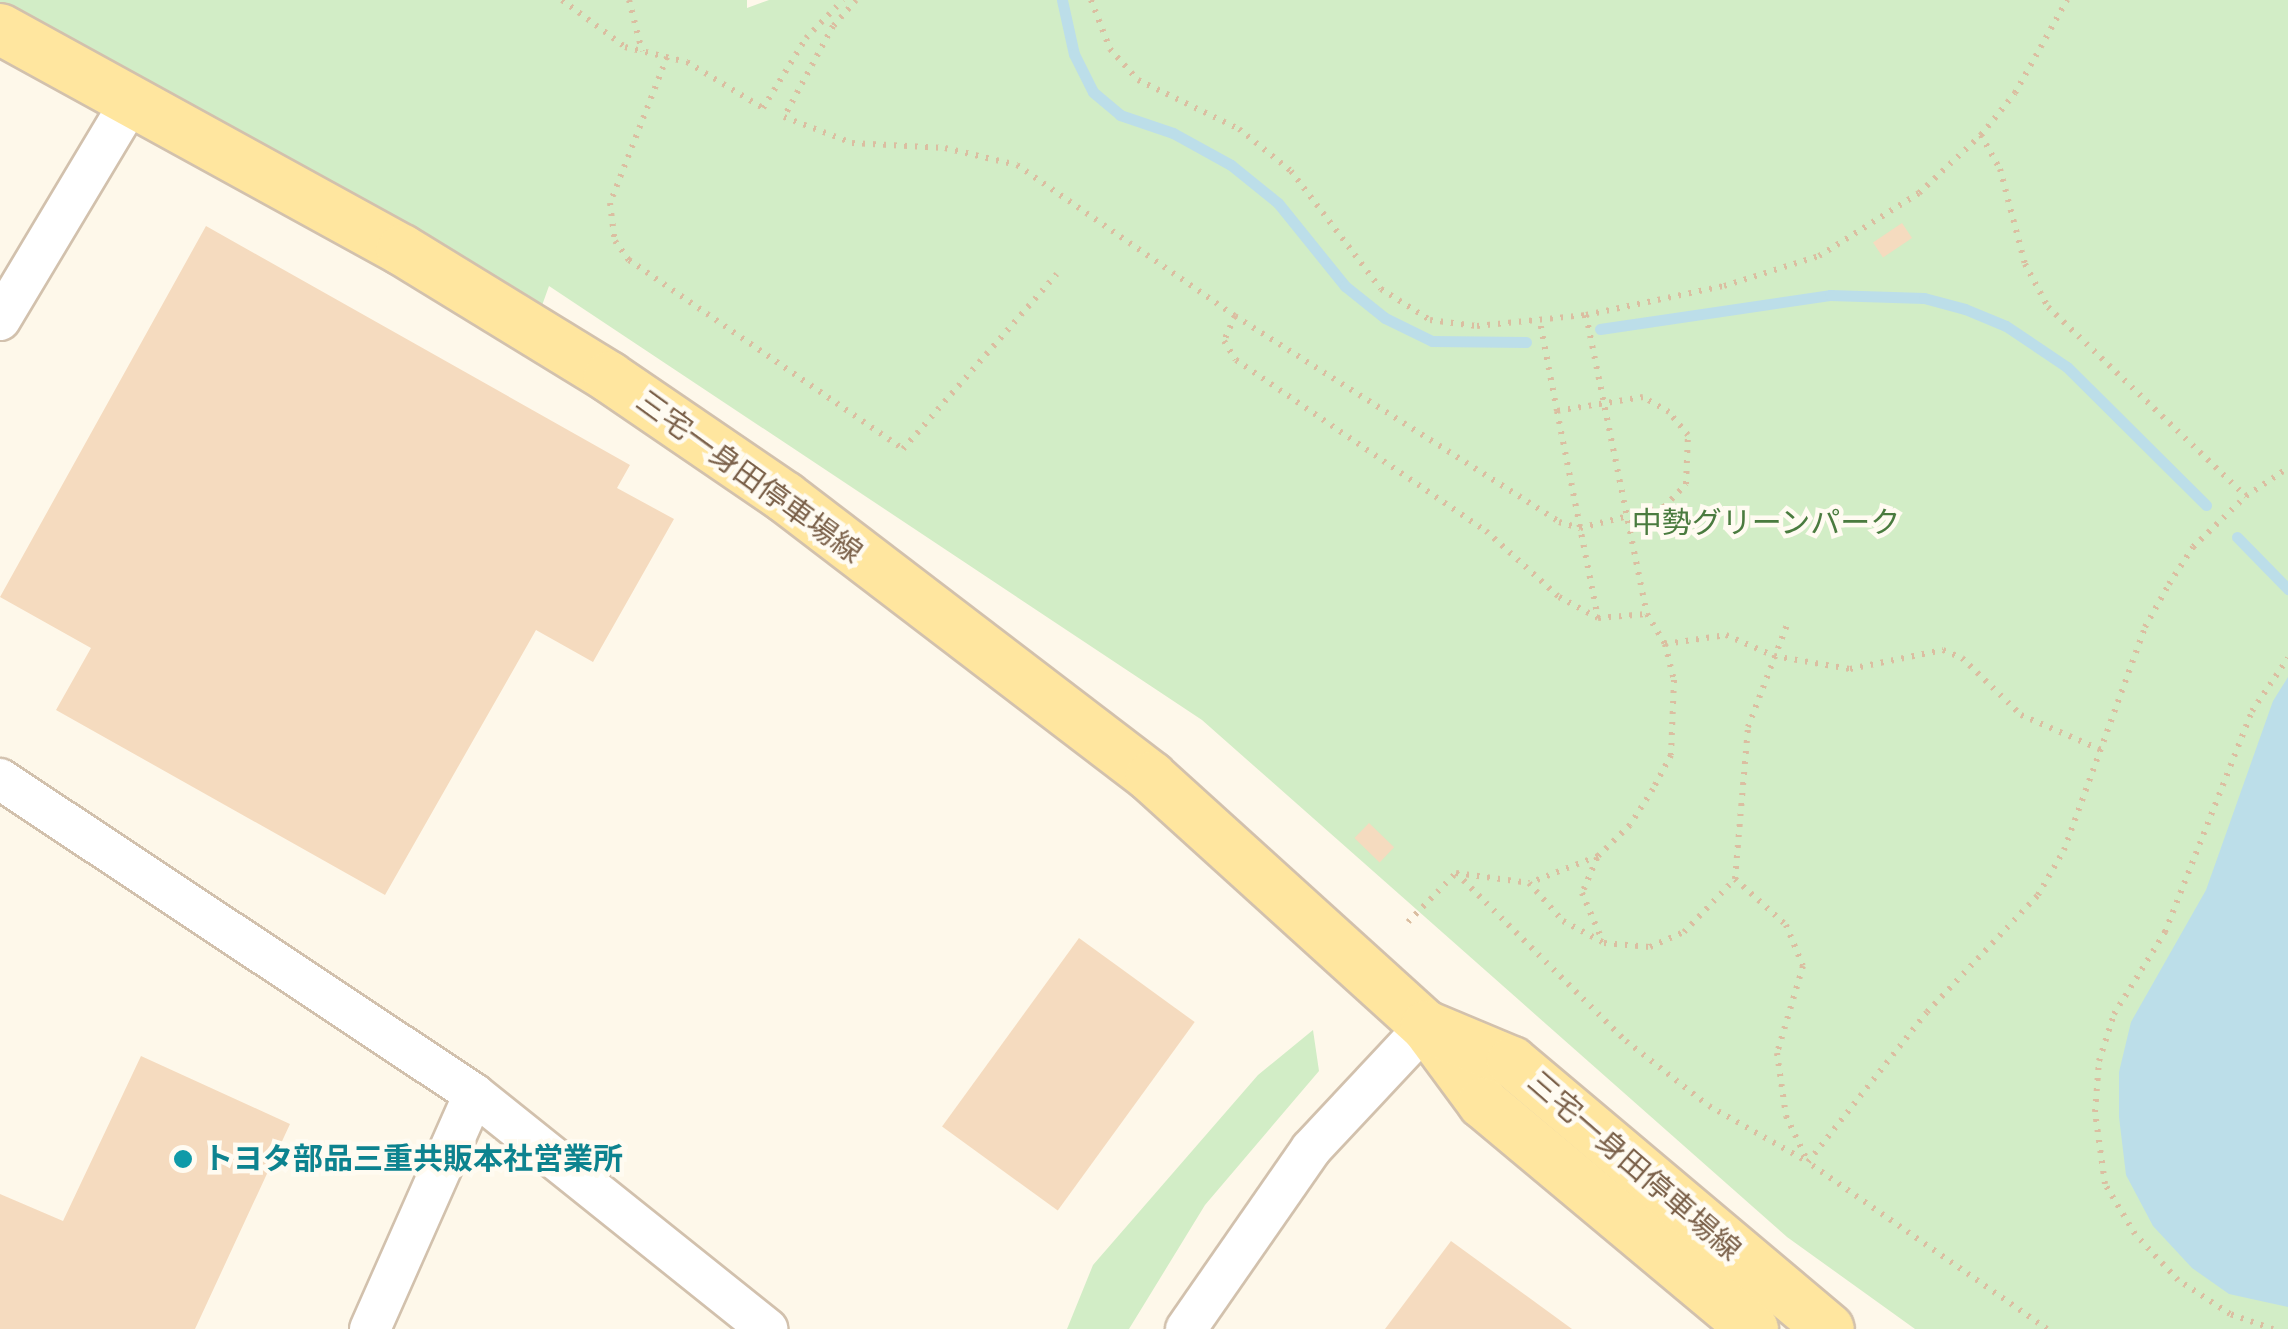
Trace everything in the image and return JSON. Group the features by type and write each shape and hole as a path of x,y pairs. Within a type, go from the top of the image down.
{"main road":[{"name":"三宅一身田停車場線","path":"0,29 402,250 609,377 785,497 1151,777 1426,1026 1483,1103 1753,1329"},
{"name":"三宅一身田停車場線","path":"1426,1026 1512,1062 1829,1329"}],"street":[{"path":"0,320 131,101"},
{"path":"0,779 474,1094 767,1329"},
{"path":"1186,1329 1311,1149 1426,1026"},
{"path":"370,1329 474,1094"}],"path":[{"path":"562,0 593,29 642,51 668,57 763,108 806,38 843,0"},
{"path":"629,0 642,51"},
{"path":"856,0 824,41 784,117 852,142 945,148 1018,164 1235,316 1559,522 1580,528 1627,521 1664,507 1686,484 1692,453 1688,435 1669,412 1643,397 1557,410"},
{"path":"1091,0 1110,50 1138,80 1239,129 1291,171 1382,289 1430,320 1540,322 1724,286 1818,256 1919,193 1980,135 2016,93 2067,0"},
{"path":"668,57 610,203 614,241 629,260 903,449 1057,274"},
{"path":"1980,135 2000,168 2025,264 2048,307 2246,496"},
{"path":"1586,315 1647,614 1665,644 1674,680 1671,755 1630,825 1598,856 1582,893 1604,943"},
{"path":"1235,316 1224,341 1236,360 1486,531 1559,597 1598,618 1647,614"},
{"path":"1540,322 1598,618"},
{"path":"1808,1162 1927,1012 2038,895 2064,850 2161,598 2193,547 2246,496 2288,468"},
{"path":"1529,883 1562,921 1604,943 1650,947 1684,932 1735,879 1748,727 1788,622"},
{"path":"1665,644 1726,635 1774,656 1850,669 1892,663 1919,650 1942,650 1962,658 2021,715 2102,750"},
{"path":"2273,1329 2230,1314 2178,1280 2135,1234 2104,1184 2095,1112 2100,1061 2114,1014 2165,932 2252,711 2288,658"},
{"path":"1456,872 1529,883 1598,856"},
{"path":"1456,872 1626,1042 1709,1106 1808,1162 2047,1329"},
{"path":"1408,922 1456,872"},
{"path":"1735,879 1786,926 1802,966 1777,1054 1786,1116 1808,1162"}],"green space":[{"name":"中勢グリーンパーク","path":"0,0 747,0 747,8 769,0 2288,0 2288,1329 1915,1329 1787,1237 1202,720 549,286 540,311 0,11"},
{"path":"1313,1030 1319,1071 1205,1205 1129,1329 1067,1329 1093,1265 1258,1075"}],"water":[{"path":"2288,677 2288,1307 2229,1294 2192,1268 2153,1226 2126,1175 2119,1117 2119,1072 2131,1022 2206,890 2273,701"}],"building":[{"path":"1902,223 1912,238 1883,257 1873,243"},
{"path":"206,226 630,465 617,488 674,519 593,662 536,630 385,895 56,710 91,648 0,597"},
{"path":"1369,823 1394,847 1380,862 1354,838"},
{"path":"1079,938 1195,1022 1058,1211 942,1127"},
{"name":"トヨタ部品三重共販本社営業所","path":"141,1056 290,1124 195,1329 0,1329 0,1194 63,1221"},
{"path":"1451,1241 1572,1329 1385,1329"}],"waterway":[{"path":"1062,0 1074,54 1093,92 1120,115 1173,133 1231,165 1278,203 1345,286 1385,318 1432,341 1526,342"},
{"path":"1600,329 1830,295 1924,298 1965,309 2006,326 2067,367 2206,505"},
{"path":"2237,537 2288,589"}],"place":[{"name":"トヨタ部品三重共販本社営業所","path":"183,1159"}]}
